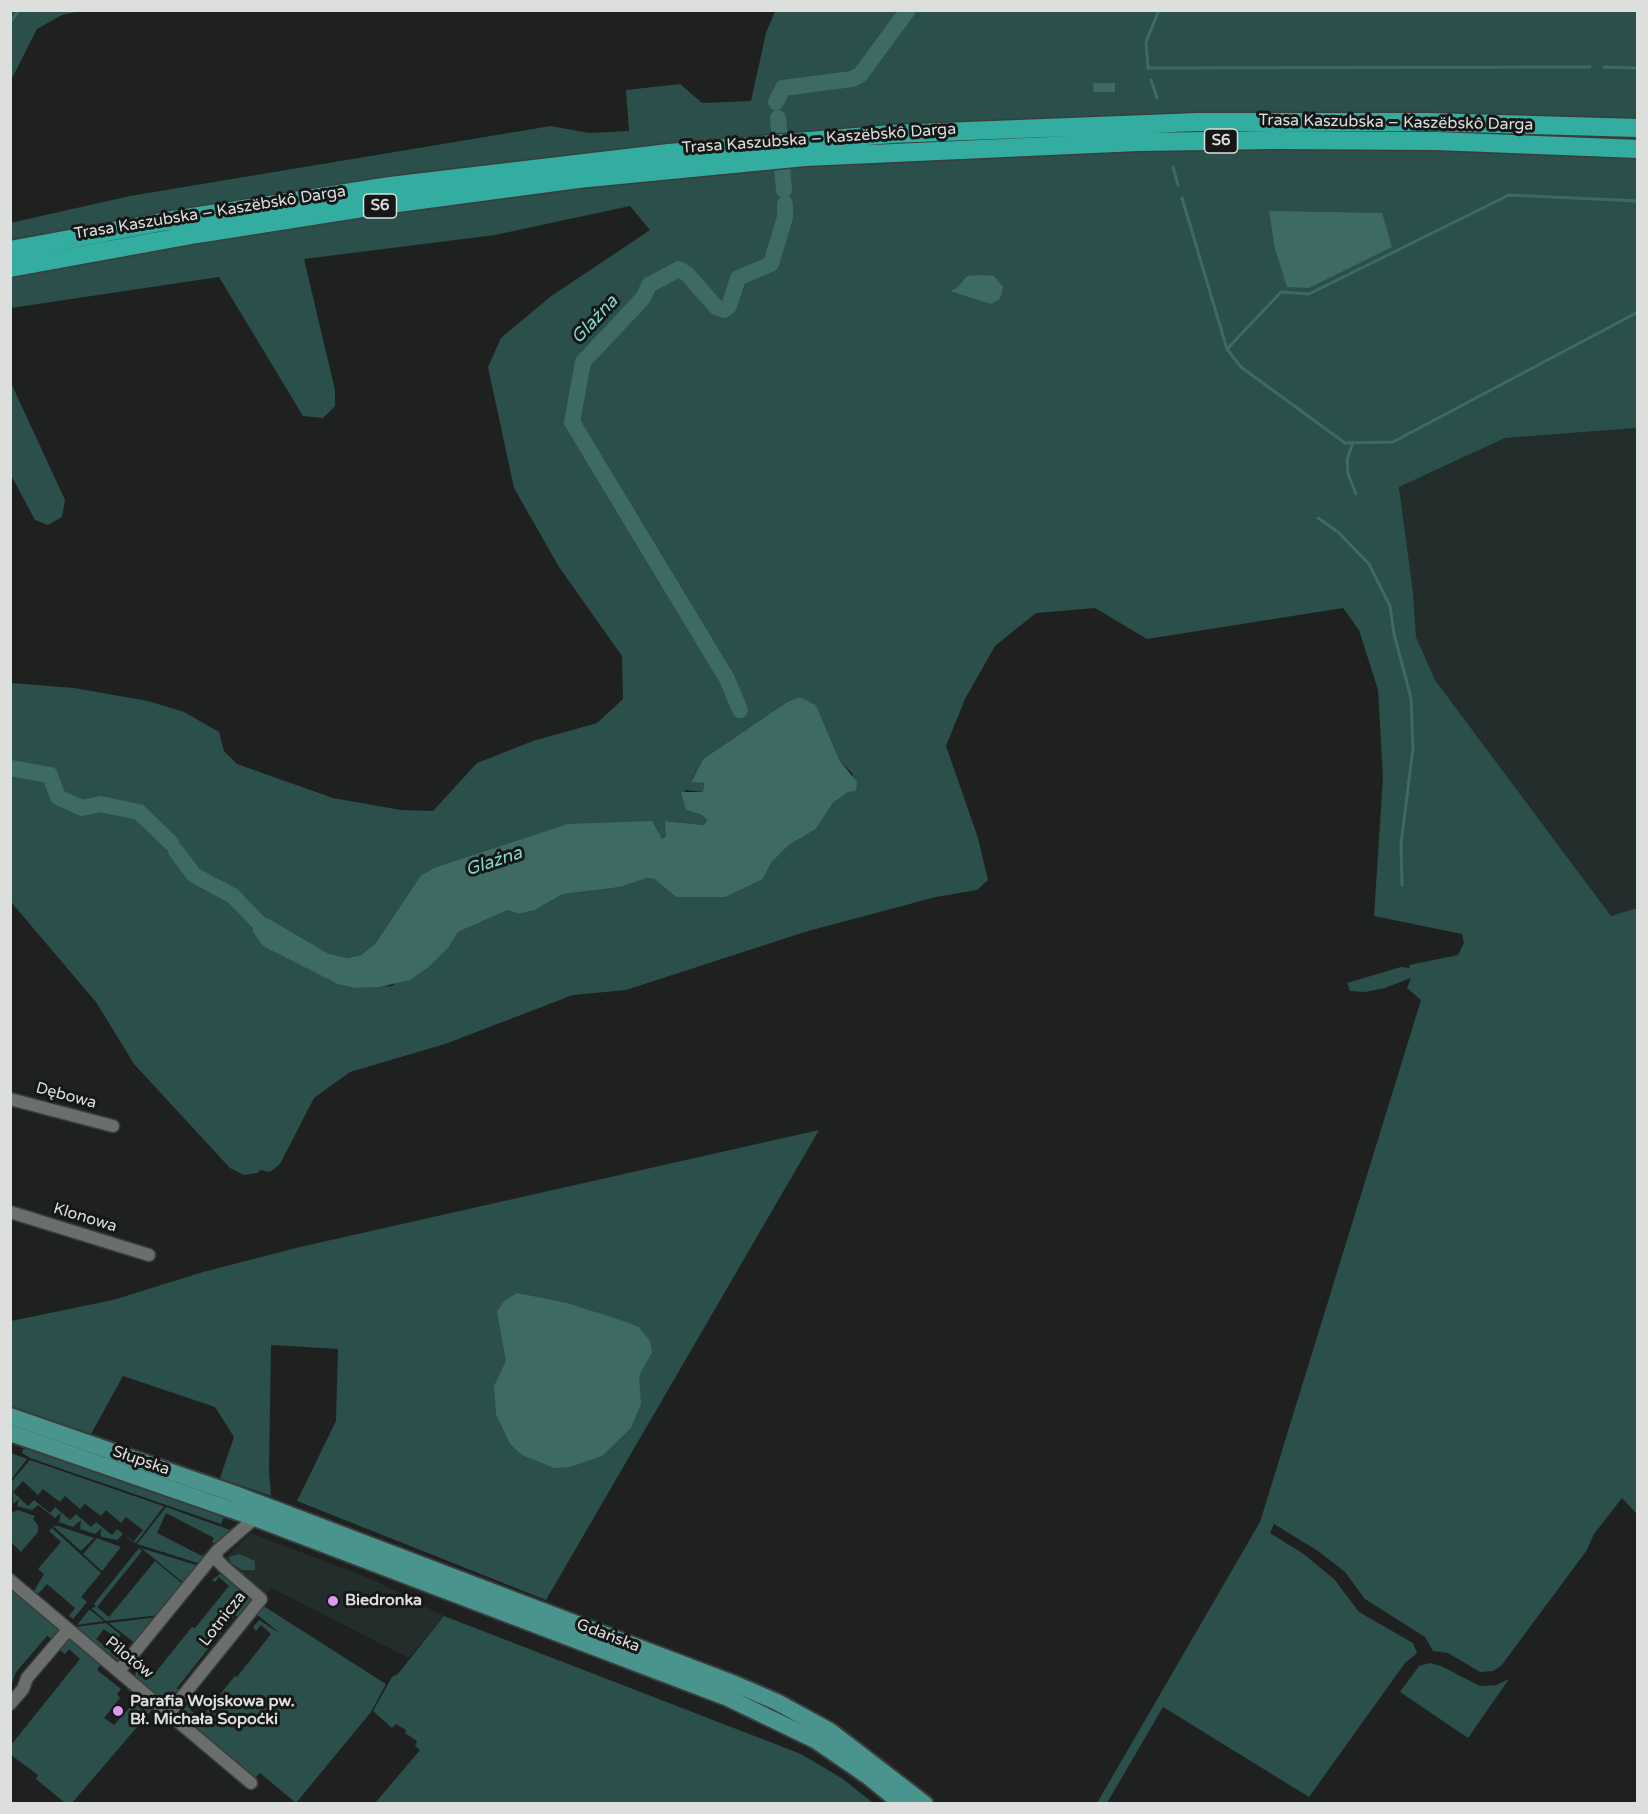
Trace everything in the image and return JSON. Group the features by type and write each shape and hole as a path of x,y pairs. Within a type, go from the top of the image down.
{"highway":[{"name":"Trasa Kaszubska – Kaszëbskô Darga","path":"806,150 913,133 1198,122 1430,122 1638,129"},
{"name":"Trasa Kaszubska – Kaszëbskô Darga","path":"10,250 167,221 390,186 548,166 751,153 1274,140 1436,141 1638,148"},
{"name":"Trasa Kaszubska – Kaszëbskô Darga","path":"10,268 197,234 375,206 751,153"}],"main road":[{"name":"Słupska","path":"10,1416 266,1517"},
{"name":"Słupska","path":"10,1433 266,1517"},
{"name":"Gdańska","path":"266,1517 771,1716 842,1757 902,1803"},
{"name":"Gdańska","path":"266,1517 777,1702 830,1731 878,1765 925,1803"}],"street":[{"name":"Dębowa","path":"10,1099 113,1126"},
{"name":"Klonowa","path":"10,1212 149,1255"},
{"path":"119,1671 220,1548 266,1517"},
{"name":"Lotnicza","path":"170,1713 261,1599 216,1558 220,1548"},
{"name":"Pilotów","path":"10,1580 251,1783"},
{"path":"10,1704 23,1689 27,1678 68,1630"}],"shaded area":[{"path":"11,10 81,11 62,15 37,29 11,80"},
{"path":"775,11 1637,11 1637,120 1528,115 1198,113 585,154 284,193 11,242 10,223 130,196 551,126 589,133 629,131 626,90 680,84 702,103 751,101 766,33"},
{"path":"1357,127 1638,135 1637,140 1533,137 813,150 832,145 1022,135"},
{"path":"1348,146 1637,155 1637,428 1505,438 1399,487 1413,592 1416,637 1435,680 1611,916 1637,908 1637,1514 1622,1498 1594,1534 1587,1550 1501,1666 1493,1671 1480,1672 1448,1653 1433,1651 1425,1637 1365,1599 1345,1572 1318,1551 1274,1524 1270,1533 1305,1555 1335,1580 1359,1612 1413,1643 1417,1653 1405,1663 1309,1797 1163,1707 1107,1803 1097,1803 1260,1522 1421,1000 1407,988 1411,978 1385,988 1365,992 1350,991 1347,983 1401,967 1410,968 1409,965 1458,955 1464,943 1462,934 1374,916 1383,777 1378,690 1359,630 1343,608 1147,639 1095,608 1036,613 995,646 965,699 946,746 978,838 988,880 977,890 936,897 808,931 626,990 573,995 445,1044 350,1072 314,1098 280,1164 270,1172 260,1170 257,1173 244,1175 230,1168 134,1064 96,1002 11,902 11,683 74,688 148,701 184,712 219,732 224,751 237,764 333,798 401,810 433,811 477,763 533,741 597,723 623,699 622,656 559,567 514,488 488,367 501,338 550,297 650,230 630,206 495,235 304,259 335,390 335,406 323,418 303,416 219,277 11,308 11,275 390,211 676,176 796,165 1157,148","holes":["800,697 816,705 840,761 853,774 848,792 833,803 816,829 789,845 771,863 763,879 676,897 654,879 647,878 621,887 563,894 535,910 519,914 508,910 458,932 449,947 392,986 355,988 327,953 347,958 361,955 375,944 421,875 434,868 657,836 662,839 666,836 666,821 704,825 707,820 702,815 686,810 685,790 703,792 704,783 691,781 703,759 787,702"]},
{"path":"11,383 65,500 62,517 48,525 35,520 11,475"},
{"path":"1637,428 1637,908 1611,916 1435,680 1416,637 1413,592 1399,487 1505,438"},
{"path":"819,1130 546,1600 297,1501 336,1421 338,1349 271,1345 269,1471 271,1496 220,1478 234,1437 215,1407 123,1376 91,1434 11,1406 11,1321 113,1300 203,1272 300,1247"},
{"path":"23,1449 40,1450 225,1514 221,1524 30,1458 22,1453"},
{"path":"10,1453 27,1459 11,1480"},
{"path":"30,1460 164,1506 136,1543 134,1541 143,1530 126,1517 121,1523 106,1510 101,1516 85,1504 80,1509 65,1496 60,1502 43,1489 38,1495 23,1481 13,1492 28,1506 34,1500 50,1513 55,1507 70,1520 76,1514 91,1527 96,1522 112,1535 117,1529 123,1534 117,1540 102,1537 100,1534 102,1528 95,1534 80,1529 81,1520 73,1527 59,1522 61,1513 55,1518 38,1505 32,1510 17,1506 19,1499 13,1504 12,1481"},
{"path":"166,1507 233,1531 215,1544 212,1542 214,1538 166,1513 157,1533 202,1556 209,1550 201,1564 137,1544"},
{"path":"18,1510 35,1516 33,1519 38,1525 38,1532 21,1552 11,1542 11,1513"},
{"path":"53,1526 58,1526 94,1538 81,1551"},
{"path":"52,1528 101,1573 81,1597 87,1602 73,1619 69,1616 75,1608 47,1584 38,1594 34,1591 44,1574 38,1569 61,1542 49,1531"},
{"path":"251,1533 376,1581 444,1616 409,1658 271,1588 263,1598 218,1565"},
{"path":"97,1538 121,1547 102,1571 83,1554"},
{"path":"139,1548 142,1551 97,1607 109,1617 155,1561 184,1585 160,1615 106,1621 91,1608 96,1607 94,1604"},
{"path":"141,1548 199,1566 185,1584"},
{"path":"239,1554 255,1561 255,1570 242,1570 231,1563 229,1557"},
{"path":"220,1574 254,1600 239,1618 235,1615 177,1688 180,1693 171,1701 163,1701 135,1677 136,1671 144,1660 146,1662 141,1670 151,1678 192,1627 195,1628 229,1586 219,1577 215,1582 212,1580"},
{"path":"11,1585 60,1630 53,1640 47,1636 16,1672 11,1686"},
{"path":"262,1605 386,1684 371,1712 296,1803 260,1773 253,1780 179,1715 190,1701 194,1705 190,1710 201,1718 235,1676 237,1677 271,1634 261,1625 256,1631 253,1627 259,1620 281,1634 255,1613"},
{"path":"89,1610 104,1621 77,1625"},
{"path":"444,1616 801,1754 843,1779 873,1803 375,1803 420,1750 415,1746 417,1741 405,1733 406,1730 396,1724 392,1728 373,1711 392,1677 398,1674"},
{"path":"158,1617 136,1644 109,1623"},
{"path":"106,1623 121,1635 117,1639 104,1629 96,1639 120,1659 124,1655 126,1657 120,1662 75,1627"},
{"path":"69,1636 101,1664 97,1670 121,1689 117,1694 120,1698 104,1718 114,1725 131,1706 139,1705 146,1699 155,1706 72,1803 65,1803 36,1779 38,1775 11,1755 11,1745 80,1659 69,1649 65,1654 58,1649"},
{"path":"1430,1663 1441,1666 1480,1686 1496,1685 1509,1679 1468,1738 1400,1692 1419,1666"}],"water":[{"path":"1093,83 1115,83 1115,92 1094,92"},
{"path":"1269,211 1382,213 1392,247 1309,288 1287,287 1275,249"},
{"path":"967,276 994,276 1003,287 1000,299 991,304 950,291 957,288"},
{"path":"800,697 816,705 840,761 857,782 856,791 848,792 833,803 816,829 789,845 771,863 763,879 725,897 676,897 654,879 647,878 621,887 563,894 535,910 519,914 508,910 458,932 449,947 430,966 410,980 380,987 355,988 338,984 263,946 253,932 253,925 258,919 269,919 327,953 347,958 361,955 375,944 421,875 434,868 568,824 652,821 662,839 666,836 665,821 704,825 707,820 702,815 686,810 681,792 703,792 704,783 691,782 703,759 787,702"},
{"path":"517,1293 567,1303 623,1321 639,1327 650,1341 652,1352 639,1376 641,1404 631,1428 602,1456 570,1467 554,1468 522,1455 510,1444 496,1414 494,1386 506,1361 497,1312 504,1301"}],"waterway":[{"path":"10,23 19,10"},
{"name":"Glaźna","path":"776,102 783,88 852,79 860,75 908,10"},
{"path":"1148,69 1146,42 1159,10"},
{"path":"1148,68 1590,67"},
{"path":"1604,67 1638,68"},
{"path":"1151,80 1157,98"},
{"name":"Glaźna","path":"778,118 784,190"},
{"path":"1173,167 1178,185"},
{"path":"1227,349 1281,292 1309,294 1509,195 1638,201"},
{"path":"1182,198 1227,349 1241,367 1345,443 1393,442 1638,312"},
{"name":"Glaźna","path":"740,710 727,679 572,422 583,362 643,298 649,285 679,269 687,274 716,307 724,310 729,306 738,278 771,264 785,217 785,204"},
{"path":"1353,442 1347,460 1348,474 1356,494"},
{"path":"1318,518 1338,532 1369,564 1390,606 1394,634 1411,698 1413,748 1401,844 1402,885"},
{"name":"Glaźna","path":"10,768 50,775 58,797 82,808 100,804 139,812 171,843"},
{"name":"Glaźna","path":"176,851 194,875 233,896 260,924 275,933"}],"place":[{"name":"Biedronka","path":"333,1601"},
{"name":"Parafia Wojskowa pw. Bł. Michała Sopoćki","path":"118,1711"}]}
